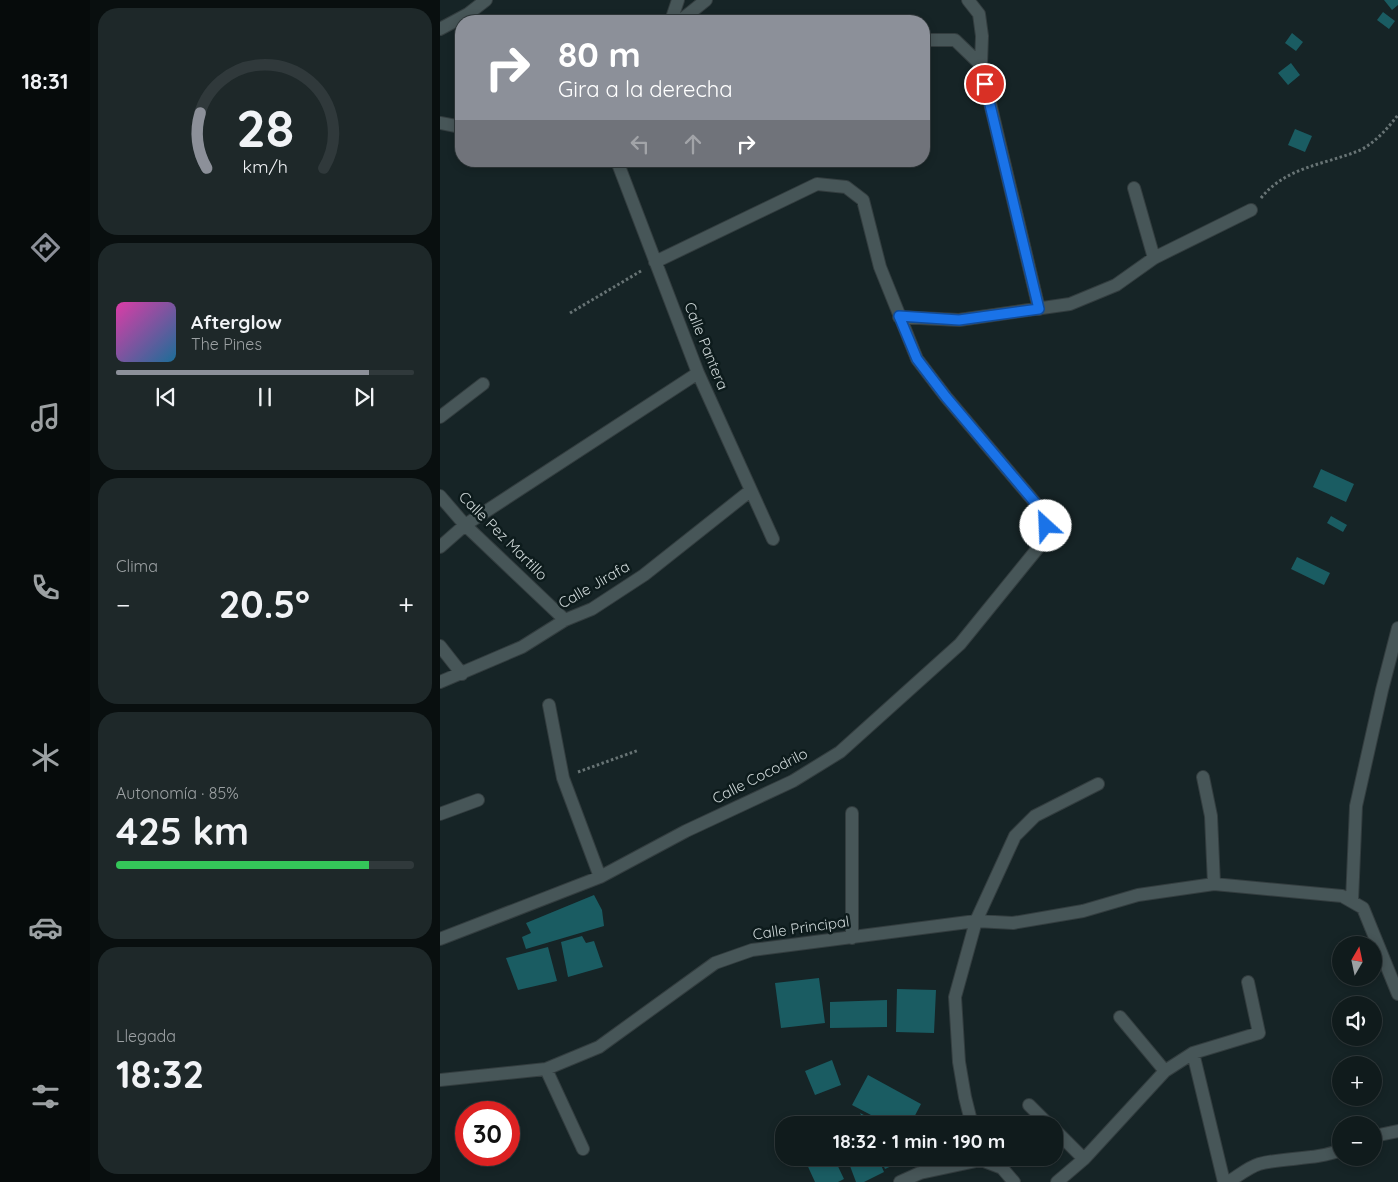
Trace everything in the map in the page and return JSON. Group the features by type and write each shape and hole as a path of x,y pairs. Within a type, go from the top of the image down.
{"street":[{"path":"466,15 486,0"},
{"path":"672,15 678,0"},
{"path":"687,15 706,0"},
{"path":"968,0 979,14 982,36 981,65 1039,309"},
{"path":"440,29 455,21"},
{"path":"930,40 955,40 981,65"},
{"path":"440,123 455,126"},
{"name":"Calle Pantera","path":"619,167 698,372 773,539"},
{"path":"655,262 817,184 846,187 863,200 880,267 899,316 959,320 1070,304 1116,285 1154,258 1251,210"},
{"path":"1134,188 1154,258"},
{"name":"Calle Cocodrilo","path":"440,939 600,877 686,830 793,781 840,752 960,644 1042,543 1046,526 1043,512 946,397 917,359 899,316"},
{"path":"440,547 465,525 698,372"},
{"path":"440,417 483,384"},
{"name":"Calle Jirafa","path":"440,682 522,648 565,620 592,608 644,575 750,491"},
{"name":"Calle Pez Martillo","path":"440,496 465,525 565,620"},
{"path":"1398,628 1356,806 1347,898 1363,908 1398,994"},
{"path":"440,646 462,674"},
{"path":"549,705 563,778 600,877"},
{"path":"1203,777 1211,816 1214,884"},
{"path":"970,1116 959,1062 955,997 976,921 1015,836 1035,816 1098,784"},
{"path":"440,814 478,800"},
{"path":"852,813 852,938"},
{"name":"Calle Principal","path":"440,1080 546,1069 599,1047 715,963 752,950 976,921 1013,923 1083,911 1138,895 1214,884 1347,898"},
{"path":"1056,1182 1084,1160 1165,1071 1193,1053 1259,1034 1248,982"},
{"path":"1120,1017 1165,1071"},
{"path":"1193,1053 1224,1182"},
{"path":"546,1069 583,1149"},
{"path":"1029,1105 1040,1116"},
{"path":"1382,1134 1398,1131"},
{"path":"1063,1139 1084,1160"},
{"path":"1228,1182 1257,1165 1286,1158 1332,1154"},
{"path":"900,1182 920,1172 948,1166"},
{"path":"997,1166 1002,1168 1014,1182"}],"path":[{"path":"1251,210 1269,188 1278,181 1297,170 1360,151 1387,129 1398,115"},
{"path":"570,313 655,262"},
{"path":"563,778 639,750"}],"building":[{"path":"1384,0 1398,0 1398,5 1392,10"},
{"path":"1383,12 1395,21 1389,29 1377,20"},
{"path":"1292,33 1303,42 1296,51 1285,43"},
{"path":"1291,63 1300,75 1288,85 1278,73"},
{"path":"1295,129 1312,136 1305,152 1288,145"},
{"path":"1321,469 1354,484 1346,502 1313,487"},
{"path":"1331,516 1347,525 1343,532 1327,523"},
{"path":"1297,557 1330,573 1324,585 1291,569"},
{"path":"594,895 602,910 604,926 526,949 522,937 531,933 526,923"},
{"path":"582,936 586,943 594,941 603,967 568,977 561,942"},
{"path":"548,947 557,981 518,990 506,958"},
{"path":"819,978 825,1023 781,1028 775,983"},
{"path":"897,989 936,990 934,1033 896,1032"},
{"path":"887,1000 887,1027 830,1028 830,1002"},
{"path":"832,1060 841,1085 815,1095 805,1071"},
{"path":"868,1075 921,1104 915,1116 873,1116 852,1105"},
{"path":"808,1166 838,1166 844,1179 838,1182 815,1182"},
{"path":"850,1166 881,1166 884,1172 864,1182 856,1182"}],"route":[{"path":"985,84 1039,309 959,320 899,316 917,359 946,397 1043,512 1046,526"}]}
